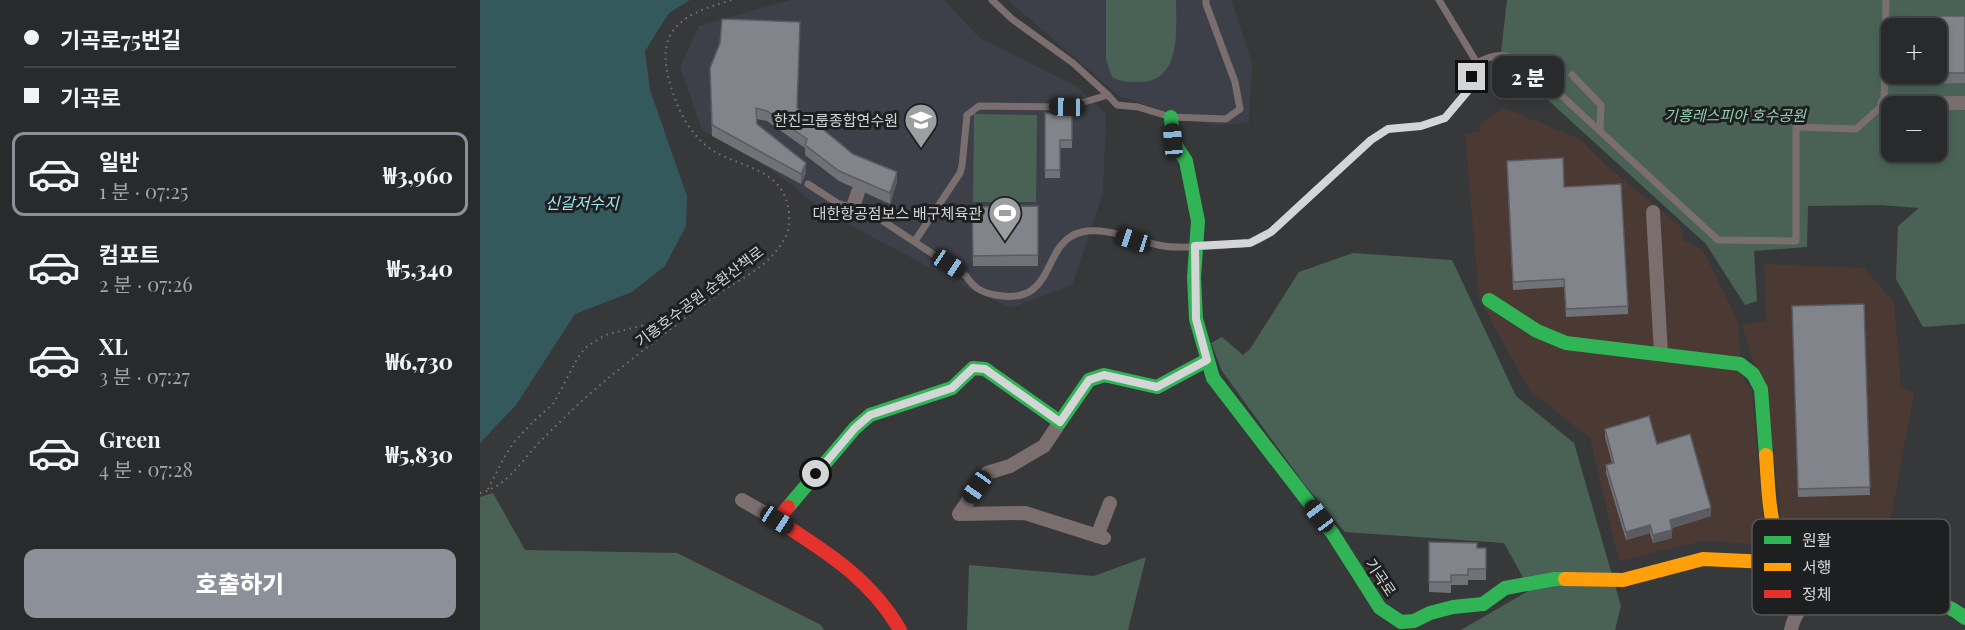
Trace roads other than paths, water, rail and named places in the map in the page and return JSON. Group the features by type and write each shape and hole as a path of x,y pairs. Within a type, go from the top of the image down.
{"street":[{"path":"1947,103 1965,103"},
{"name":"기곡로","path":"1171,117 1173,141 1186,161 1198,221 1195,246 1196,319 1213,378 1333,534 1380,608 1401,622 1414,621 1430,613 1453,607 1483,604 1506,588 1555,579 1623,580 1703,559 1752,561"},
{"path":"854,207 858,192"},
{"path":"1653,212 1660,354"},
{"path":"1489,300 1537,332 1566,343 1740,364 1751,370 1758,380 1761,392 1773,519"},
{"path":"1110,503 1101,537 1025,513 959,514 987,473 1010,466 1044,446 1089,380 1104,375 1157,387 1207,360"},
{"path":"777,520 855,428 870,415 952,388 973,368 985,369 1060,422"},
{"path":"742,500 848,566 880,598 900,630"},
{"path":"1950,607 1956,609 1965,618"},
{"path":"1791,630 1794,615"}],"lane":[{"path":"992,0 1012,19 1073,63 1117,105 1137,107 1171,117 1226,119 1240,109 1235,82 1206,0"},
{"path":"1439,0 1477,63"},
{"path":"1884,96 1886,0"},
{"path":"808,184 837,203 871,213 966,276 974,287 984,292 1019,297 1035,288 1046,275 1053,257 1067,237 1083,232 1096,230 1165,246 1250,243 1271,232 1371,140 1388,129 1421,126 1445,118 1467,92 1477,63 1491,55 1509,56 1538,74 1718,240 1796,241 1796,127 1856,129 1881,107"},
{"path":"1572,75 1601,105 1600,131"},
{"path":"915,241 960,173 966,115 979,106 1067,107 1108,95"}],"water":[{"name":"신갈저수지","path":"480,0 690,0 669,13 645,51 650,90 687,196 686,226 665,266 632,292 575,314 516,405 480,443"}],"place":[{"name":"한진그룹종합연수원","path":"921,149"},
{"name":"대한항공점보스 배구체육관","path":"1005,242"}],"park label":[{"name":"기흥레스피아 호수공원","path":"1735,115"}]}
